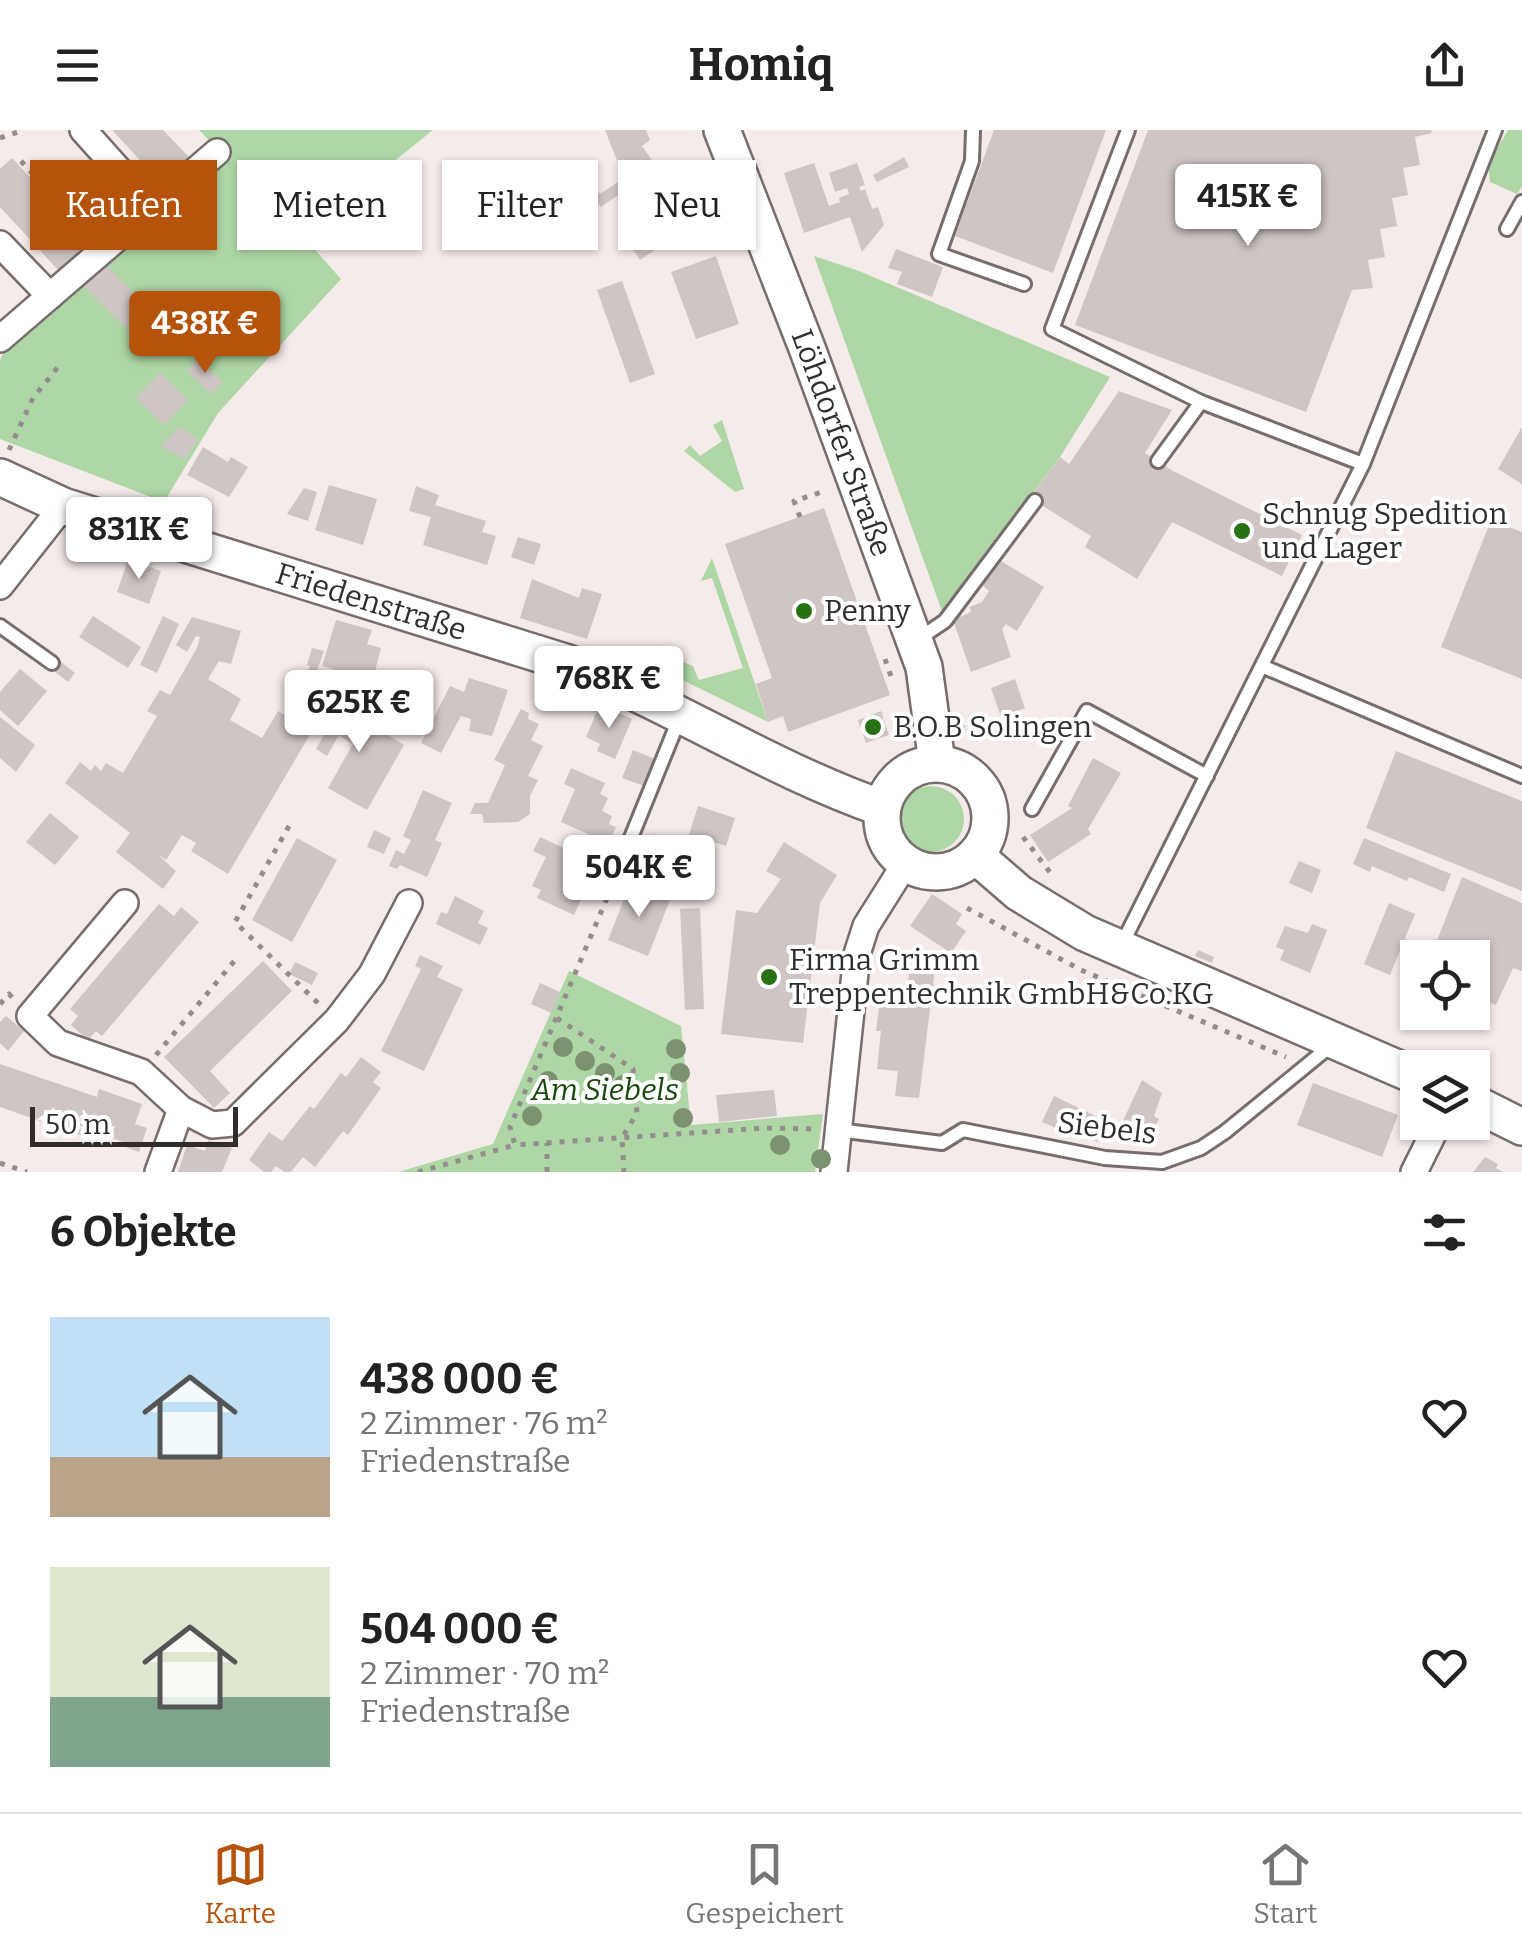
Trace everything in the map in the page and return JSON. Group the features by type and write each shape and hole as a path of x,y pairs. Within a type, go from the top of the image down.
{"main road":[{"name":"Löhdorfer Straße","path":"722,130 808,348 924,667 937,763"},
{"name":"Friedenstraße","path":"2,469 64,506 568,663 682,714 823,786 882,808"},
{"path":"937,763 955,766 970,775 982,788 989,805 986,840 975,856 942,872 922,871 906,864 890,848 882,828 882,808 889,790 902,775 918,766 937,763"},
{"path":"975,856 1046,912 1119,950 1400,1070"},
{"path":"1490,1111 1522,1127"}],"street":[{"path":"82,130 109,160"},
{"path":"208,160 217,152"},
{"path":"0,244 50,296"},
{"path":"0,339 103,250"},
{"path":"0,586 64,506"},
{"path":"834,1172 860,940 906,864"},
{"path":"126,902 30,1016 58,1043 142,1072 181,1109 212,1125 233,1124 337,1020 372,974 410,903"},
{"path":"158,1172 181,1109"},
{"path":"1414,1172 1430,1140"}],"lane":[{"path":"973,130 972,161 939,254 1024,284"},
{"path":"1128,130 1052,329 1201,402 1364,464"},
{"path":"1119,950 1364,464 1495,130"},
{"path":"1508,228 1522,202"},
{"path":"1158,461 1201,402"},
{"path":"914,642 945,621 1035,501"},
{"path":"0,626 52,663"},
{"path":"1264,667 1522,776"},
{"path":"1032,809 1087,711 1208,776"},
{"path":"613,882 682,714"},
{"name":"Siebels","path":"838,1130 942,1143 963,1130 1105,1158 1162,1162 1201,1148 1225,1132 1336,1042"}],"path":[{"path":"0,138 24,130"},
{"path":"21,162 30,172"},
{"path":"2,469 24,416 58,366"},
{"path":"800,517 794,502 825,491"},
{"path":"289,826 234,922 337,1020"},
{"path":"515,1146 510,1127 613,882"},
{"path":"142,1072 236,960"},
{"path":"557,1018 633,1069 637,1114 622,1138 624,1172"},
{"path":"418,1172 515,1146 765,1128 838,1130"},
{"path":"547,1143 547,1172"},
{"path":"0,1163 5,1169 27,1172"}],"green space":[{"path":"199,130 433,130 396,160 237,160 237,250 315,250 341,279 218,413 164,502 0,439 3,353 120,250 217,250 217,164 225,157"},
{"path":"1508,130 1522,130 1522,186 1517,194 1490,182 1488,164"},
{"path":"814,256 859,271 1110,377 1060,457 943,614"},
{"path":"722,420 744,489 735,492 684,451 690,445 700,456 722,441 713,425"},
{"path":"712,558 768,722 662,670 668,656 693,666 699,680 743,668 712,578 701,581"},
{"path":"931,786 954,796 964,819 954,842 931,852 908,842 898,819 908,796"},
{"name":"Am Siebels","path":"569,971 681,1026 691,1125 823,1114 815,1172 398,1172 493,1144"}],"building":[{"path":"112,130 163,130 189,157 186,160 140,160"},
{"path":"605,130 646,130 650,140 642,146 652,160 624,159 618,163"},
{"path":"994,130 1106,130 1053,273 955,236"},
{"path":"1148,130 1431,130 1432,133 1415,137 1420,165 1403,168 1408,195 1392,198 1397,226 1380,229 1385,257 1368,260 1373,288 1352,290 1306,412 1075,325"},
{"path":"904,157 909,167 877,182 873,175"},
{"path":"12,158 30,177 30,240 0,207 0,169"},
{"path":"814,163 829,206 849,194 847,188 835,192 829,173 857,163 865,185 859,187 861,191 865,189 872,209 878,207 884,225 862,252 850,217 804,233 784,173"},
{"path":"618,182 618,195 601,207 598,191 600,194"},
{"path":"896,249 943,267 932,297 897,284 902,272 888,268"},
{"path":"40,250 85,250 60,272"},
{"path":"633,250 655,250 640,260"},
{"path":"716,256 739,324 696,339 671,272"},
{"path":"104,263 177,336 157,358 82,285"},
{"path":"622,281 655,374 630,383 597,290"},
{"path":"198,359 222,382 211,394 187,371"},
{"path":"160,373 188,400 164,425 136,398"},
{"path":"1119,391 1172,410 1145,453 1302,535 1282,576 1172,522 1137,579 1085,547 1091,536 1030,498 1060,457 1069,464"},
{"path":"179,427 198,439 184,460 161,446"},
{"path":"1522,427 1522,484 1498,469"},
{"path":"203,447 228,462 231,457 248,467 229,497 187,475"},
{"path":"329,485 377,499 363,545 315,530"},
{"path":"416,486 439,495 435,505 486,521 482,532 496,536 487,565 423,545 431,517 409,511"},
{"path":"304,488 317,492 308,521 287,514"},
{"name":"Penny","path":"824,508 890,695 788,732 783,716 768,722 756,684 772,678 725,544"},
{"path":"1491,520 1522,532 1522,679 1441,647"},
{"path":"518,537 541,544 534,565 511,557"},
{"path":"996,558 1044,587 1017,631 1006,624 1002,629 1011,657 971,672 953,620 982,602 989,591 980,583"},
{"path":"128,560 161,571 149,604 117,592"},
{"path":"532,579 579,598 582,588 602,594 587,639 520,618"},
{"path":"93,616 141,647 128,668 79,637"},
{"path":"163,616 179,624 157,673 140,665"},
{"path":"192,617 241,631 231,664 219,661 208,679 241,699 230,720 262,738 278,711 312,731 228,874 191,851 196,843 182,835 166,860 157,854 176,871 163,889 116,852 130,833 65,783 80,762 91,771 95,765 101,771 106,763 123,773 157,716 147,711 160,690 170,695 197,648 200,637 196,636 187,652 176,645"},
{"path":"336,620 372,630 367,644 381,648 374,675 360,670 355,683 322,666"},
{"path":"312,648 324,651 316,674 308,671 307,665"},
{"path":"56,658 75,673 68,682 49,667"},
{"path":"20,669 47,691 18,726 0,710 0,692"},
{"path":"469,678 508,690 492,736 469,731 471,719 461,716 441,753 421,743 450,686 464,692"},
{"path":"1015,679 1025,708 1001,717 991,688"},
{"path":"327,704 352,713 404,745 367,810 328,788 353,744 339,735 327,756 316,749 330,725 319,719"},
{"path":"600,705 632,719 615,759 597,751 600,744 586,737"},
{"path":"521,709 529,713 528,719 539,724 531,740 543,746 528,776 538,780 530,796 530,814 518,822 484,823 482,814 470,814 475,803 488,803 505,765 494,760"},
{"path":"881,711 889,735 866,743 858,720"},
{"path":"0,717 35,745 16,772 0,758"},
{"path":"633,750 655,759 644,786 622,778"},
{"path":"1396,751 1522,801 1522,891 1366,828"},
{"path":"1093,758 1121,773 1088,829 1091,834 1048,862 1030,835 1072,808 1068,806"},
{"path":"571,768 605,783 600,794 608,798 602,811 612,816 609,824 616,827 605,851 587,843 590,835 561,822 575,789 564,784"},
{"path":"423,790 452,803 435,840 442,843 427,877 400,865 397,869 389,866 396,850 404,854 411,840 403,836"},
{"path":"698,806 735,818 726,846 689,834"},
{"path":"50,813 79,837 55,865 26,842"},
{"path":"374,830 391,838 384,854 367,847"},
{"path":"653,834 680,843 676,854 699,861 694,874 645,857"},
{"path":"540,837 574,853 570,861 593,872 574,915 537,898 541,890 532,886 546,857 533,851"},
{"path":"297,838 337,860 292,942 252,920"},
{"path":"1364,838 1451,874 1444,892 1409,877 1407,881 1372,866 1370,872 1353,864"},
{"name":"Firma Grimm Treppentechnik GmbH&Co.KG","path":"784,842 837,875 820,903 803,1043 721,1034 736,910 757,913 781,879 766,871"},
{"path":"1299,861 1321,870 1312,893 1289,883"},
{"path":"1462,877 1522,903 1522,971 1513,968 1496,1005 1490,1002 1490,940 1437,940"},
{"path":"630,884 670,900 648,956 608,940"},
{"path":"932,894 962,914 956,924 966,931 951,953 910,926"},
{"path":"455,896 484,911 478,923 488,928 480,945 436,924 441,912 447,914"},
{"path":"1389,903 1415,914 1404,940 1400,940 1390,975 1364,964"},
{"path":"159,904 174,916 181,907 199,922 102,1036 96,1031 88,1040 71,1025 78,1016 70,1009"},
{"path":"700,908 704,1009 685,1010 680,909"},
{"path":"1312,924 1327,930 1310,973 1280,960 1284,950 1276,947 1285,926 1308,933"},
{"path":"1198,950 1214,957 1212,963 1195,956"},
{"path":"420,955 443,966 437,977 463,989 424,1071 381,1051 421,969 415,966"},
{"path":"263,961 292,991 210,1071 230,1093 214,1108 164,1057"},
{"path":"295,962 318,973 312,985 289,974"},
{"path":"910,966 935,969 919,1098 895,1096 898,1071 877,1069 879,1007 884,1007 886,991 907,993"},
{"path":"540,983 560,992 551,1013 531,1004"},
{"path":"6,1016 24,1031 8,1051 0,1043 0,1022"},
{"path":"361,1057 381,1072 373,1082 381,1088 348,1135 343,1131 315,1167 303,1157 291,1172 276,1166 271,1172 264,1172 249,1160 269,1132 282,1141 310,1106 314,1109 341,1073 346,1077"},
{"path":"0,1064 97,1097 99,1089 142,1104 135,1124 147,1128 139,1152 127,1148 129,1144 86,1129 83,1136 0,1107"},
{"path":"1142,1080 1162,1093 1154,1116 1159,1119 1146,1144 1130,1136 1132,1131 1121,1125"},
{"path":"1313,1083 1398,1115 1382,1157 1297,1125"},
{"path":"774,1090 777,1116 719,1122 716,1095"},
{"path":"1054,1096 1106,1121 1097,1142 1061,1124 1058,1129 1042,1122"},
{"path":"208,1140 232,1148 222,1172 178,1172 187,1145 205,1151"},
{"path":"1485,1157 1498,1164 1496,1168 1503,1172 1473,1172"}],"place":[{"name":"Schnug Spedition und Lager","path":"1242,531"},
{"name":"Penny","path":"804,611"},
{"name":"B.O.B Solingen","path":"873,727"},
{"name":"Firma Grimm Treppentechnik GmbH&Co.KG","path":"769,977"}]}
